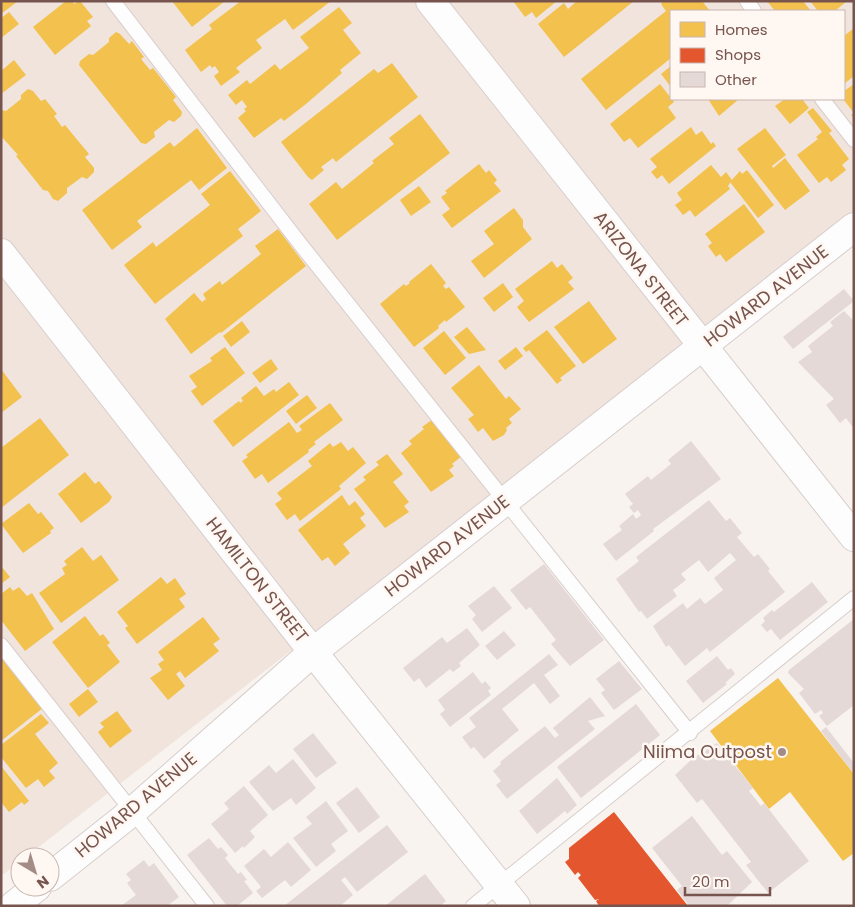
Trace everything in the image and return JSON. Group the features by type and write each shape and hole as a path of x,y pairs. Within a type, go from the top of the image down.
{"street":[{"name":"ARIZONA STREET","path":"430,1 854,537"},
{"name":"HOWARD AVENUE","path":"60,869 133,811 313,652 854,227"},
{"name":"HAMILTON STREET","path":"1,252 313,652 516,906"},
{"path":"13,906 24,897"}],"lane":[{"path":"113,1 301,244 690,733"},
{"path":"823,100 854,140"},
{"path":"473,906 690,733 854,598"},
{"path":"1,645 207,906"}],"shaded area":[{"path":"1,1 854,1 854,212 39,847 10,847 10,869 1,876"}],"building: Homes":[{"path":"1,1 18,1 1,14"},
{"path":"66,1 72,1 74,4 80,1 93,17 87,21 91,26 55,55 33,27"},
{"path":"172,1 225,1 192,27"},
{"path":"241,1 331,1 293,30 285,19 256,40 262,48 236,68 240,72 221,86 214,76 219,72 215,66 212,68 210,65 201,72 185,50 212,29 209,25"},
{"path":"513,1 557,1 536,18 532,12 525,17"},
{"path":"577,1 634,1 564,57 538,24 564,3 568,9"},
{"path":"663,1 702,1 709,10 670,10 670,59 606,110 581,79 666,11 661,4"},
{"path":"767,1 803,1 810,10 774,10"},
{"path":"810,1 847,1 836,10 817,10"},
{"path":"339,7 352,23 343,30 361,53 340,70 342,73 306,104 284,121 281,118 254,138 238,118 246,111 244,109 247,107 242,100 236,105 228,95 247,80 250,84 275,64 280,70 309,48 300,37"},
{"path":"9,12 19,24 1,38 1,18"},
{"path":"854,28 854,76 845,83 845,35"},
{"path":"116,32 129,44 132,41 144,57 141,59 150,70 153,68 176,97 173,100 182,112 181,116 174,122 169,120 154,132 155,137 146,144 141,143 79,65 80,61 89,54 93,55 109,42 109,38"},
{"path":"14,60 26,75 1,94 1,71"},
{"path":"392,63 418,97 336,162 333,158 321,167 324,170 312,180 281,142 374,69 378,73"},
{"path":"670,67 670,86 661,74"},
{"path":"660,84 670,97 670,100 674,102 668,107 676,118 638,148 630,138 624,142 610,124"},
{"path":"854,84 854,113 844,100 845,90"},
{"path":"28,89 33,91 41,101 45,99 57,114 54,116 62,127 65,125 89,154 85,157 94,168 94,172 87,179 82,177 67,188 67,193 58,201 53,199 48,191 43,190 16,156 18,155 1,136 1,110 6,111 21,99 21,95"},
{"path":"709,100 738,100 719,116"},
{"path":"784,100 803,100 809,108 790,124 775,106"},
{"path":"813,108 832,131 829,133 849,159 842,165 846,170 831,182 827,177 819,183 797,155 818,139 816,137 822,132 807,112"},
{"path":"420,114 450,153 337,240 309,204 336,182 342,189 374,163 372,161 394,144 389,138"},
{"path":"691,127 696,135 702,131 711,144 713,142 716,146 669,184 662,175 657,179 651,172 657,167 650,159"},
{"path":"197,128 227,168 199,190 191,180 137,221 142,227 112,250 82,210 170,142 174,147"},
{"path":"765,128 786,155 772,166 773,168 785,158 810,191 785,210 737,149"},
{"path":"479,164 486,173 489,170 497,180 494,183 501,191 452,228 442,215 450,209 441,197 447,193 445,191"},
{"path":"711,165 721,177 726,172 732,180 728,186 730,189 695,217 690,210 683,215 675,205 682,200 677,193"},
{"path":"747,170 774,205 758,218 730,182 740,171 742,174"},
{"path":"230,171 261,211 238,229 243,236 155,304 124,265 153,242 156,247 210,205 201,194"},
{"path":"419,186 431,202 411,216 400,200"},
{"path":"744,204 765,232 726,262 720,254 716,257 708,246 712,243 705,234"},
{"path":"514,208 523,220 523,227 532,239 484,278 471,261 494,244 484,231"},
{"path":"278,229 306,266 221,333 191,354 165,319 194,293 202,302 206,299 203,294 220,281 222,285 261,254 255,246"},
{"path":"552,261 557,268 562,264 573,278 568,282 574,289 529,322 517,307 524,301 515,289"},
{"path":"431,264 446,283 443,286 446,289 449,287 465,307 446,322 445,320 438,326 439,328 414,347 380,304 404,284 406,286 410,283"},
{"path":"503,283 513,297 494,312 483,298"},
{"path":"589,301 617,339 583,364 554,327"},
{"path":"242,321 250,332 231,347 223,336"},
{"path":"467,327 486,350 469,354 454,337"},
{"path":"547,330 576,366 560,378 562,380 557,384 529,350 526,352 523,348"},
{"path":"444,331 466,358 445,375 423,348"},
{"path":"225,347 245,373 202,406 191,391 197,387 189,376 212,361 210,358"},
{"path":"516,347 523,356 505,370 498,361"},
{"path":"271,359 278,369 260,383 252,373"},
{"path":"479,365 506,399 509,396 521,409 509,419 512,423 506,428 507,430 504,435 493,441 483,428 478,432 468,419 474,415 451,388"},
{"path":"1,369 22,397 1,413"},
{"path":"289,382 299,395 233,447 213,421 239,401 240,403 243,401 241,398 256,386 264,396 274,389 276,392"},
{"path":"307,395 317,408 296,424 286,411"},
{"path":"330,403 343,420 314,442 316,444 308,450 309,452 268,483 262,474 255,479 242,461 248,457 246,455 289,422 297,433 302,430 299,426"},
{"path":"40,418 69,455 1,508 1,448"},
{"path":"433,419 462,456 452,464 454,466 449,470 454,476 431,492 401,453 412,444 409,441 424,429 422,427"},
{"path":"341,442 348,451 353,447 366,463 339,486 341,489 300,521 295,514 287,520 275,504 282,499 277,493 312,466 308,461 330,443 333,447"},
{"path":"387,454 403,474 393,482 409,502 404,506 409,512 385,528 354,489 366,480 363,477 379,465 376,462"},
{"path":"85,472 95,484 99,481 112,497 109,502 81,523 58,494"},
{"path":"342,495 349,506 355,501 365,514 360,518 366,526 343,544 350,553 335,566 328,557 322,561 298,530"},
{"path":"29,503 38,514 41,512 54,528 50,531 51,533 23,553 1,524"},
{"path":"82,547 93,561 101,555 119,580 61,623 39,593 65,574 62,568 67,565 64,561"},
{"path":"1,566 10,577 1,584"},
{"path":"161,577 167,584 175,578 186,594 179,599 185,607 137,644 125,628 128,626 117,612"},
{"path":"10,587 13,591 19,587 27,596 32,593 54,629 25,651 1,620 1,594"},
{"path":"85,616 100,636 103,634 110,643 107,645 120,662 88,688 52,642"},
{"path":"203,617 220,639 213,644 219,651 185,678 180,671 176,674 185,686 168,700 150,678 162,670 158,664 164,660 158,652"},
{"path":"1,645 48,704 1,741"},
{"name":"Niima Outpost","path":"778,678 854,774 854,853 843,861 790,792 769,809 710,731"},
{"path":"88,689 98,702 79,717 69,704"},
{"path":"117,711 132,731 110,748 98,732 104,727 100,723"},
{"path":"41,714 49,723 35,734 58,763 49,771 55,778 44,787 38,779 26,788 1,757 1,745"},
{"path":"1,766 29,801 24,805 22,802 9,812 1,802"}],"building: Shops":[{"path":"614,812 688,906 599,906 596,901 599,899 595,900 578,878 581,875 578,872 575,875 565,862 569,859 569,848"}],"building: Other":[{"path":"844,289 854,301 793,349 783,337"},
{"path":"844,311 854,321 854,429 846,418 840,423 826,405 834,399 798,362 812,352 808,346 833,326 830,322"},
{"path":"691,441 721,479 653,529 654,531 616,561 603,544 622,530 619,526 633,514 636,519 641,515 638,510 634,513 629,507 633,504 625,494 648,476 651,480 671,464 668,460"},
{"path":"709,500 726,521 730,518 742,533 737,537 754,557 758,554 770,569 768,571 785,592 710,652 707,648 685,666 669,645 666,647 653,626 683,603 687,609 700,598 705,604 723,590 714,578 736,560 730,553 708,572 699,560 681,574 686,580 673,590 677,596 647,619 641,611 639,612 616,579 639,561 636,557"},
{"path":"544,564 604,640 570,666 551,644 556,640 530,607 526,610 510,590"},
{"path":"812,582 828,602 780,640 771,629 767,632 761,625 765,621 763,618 772,610 774,612"},
{"path":"494,586 512,608 482,632 472,619 476,615 468,606"},
{"path":"854,619 854,705 827,726 819,716 823,713 821,710 815,714 799,693 804,689 788,673 789,670"},
{"path":"467,628 480,645 459,663 461,666 453,672 450,669 426,688 419,678 414,682 403,668 442,637 447,643"},
{"path":"504,631 516,645 497,660 485,646"},
{"path":"549,654 558,665 544,675 560,696 550,704 534,683 502,709 519,730 484,759 474,747 471,749 462,737 476,727 469,718"},
{"path":"717,656 728,670 731,668 735,674 725,683 727,684 703,703 686,681"},
{"path":"619,661 642,689 614,710 601,693 605,690 596,679"},
{"path":"473,672 482,684 485,681 491,688 488,691 491,695 450,727 440,714 445,710 438,700"},
{"path":"590,697 605,716 588,721 595,729 507,799 496,785 501,781 493,771 501,764 500,762 545,726 555,738 559,735 553,728"},
{"path":"636,704 660,735 581,798 557,767"},
{"path":"826,727 854,763 854,774 821,731"},
{"path":"313,733 337,763 316,778 293,749"},
{"path":"717,743 753,788 749,791 761,806 764,803 809,861 768,893 746,865 751,862 702,799 697,803 675,775 693,758"},
{"path":"293,759 316,788 296,805 291,798 273,811 249,782 269,765 276,773"},
{"path":"557,778 577,805 567,814 565,811 537,834 519,811"},
{"path":"244,786 268,815 250,831 255,837 244,848 243,846 235,853 211,824 229,809 224,803"},
{"path":"357,787 380,817 359,833 336,803"},
{"path":"326,801 348,831 331,844 336,851 316,867 293,838 312,824 306,817"},
{"path":"692,816 722,855 727,851 752,882 727,906 689,906 677,890 682,886 652,848"},
{"path":"387,825 408,852 357,892 345,877 341,880 353,895 340,906 284,906"},
{"path":"209,838 218,849 221,847 228,855 225,858 238,874 241,872 247,880 244,881 253,893 237,906 227,906 187,855"},
{"path":"288,842 311,870 291,887 285,880 262,898 256,891 261,887 244,866 264,849 271,857"},
{"path":"144,860 149,867 154,863 179,897 167,906 121,906 136,895 127,883 131,880 126,874"},
{"path":"425,874 446,901 440,906 385,906"}],"place":[{"name":"Niima Outpost","path":"782,752"}]}
